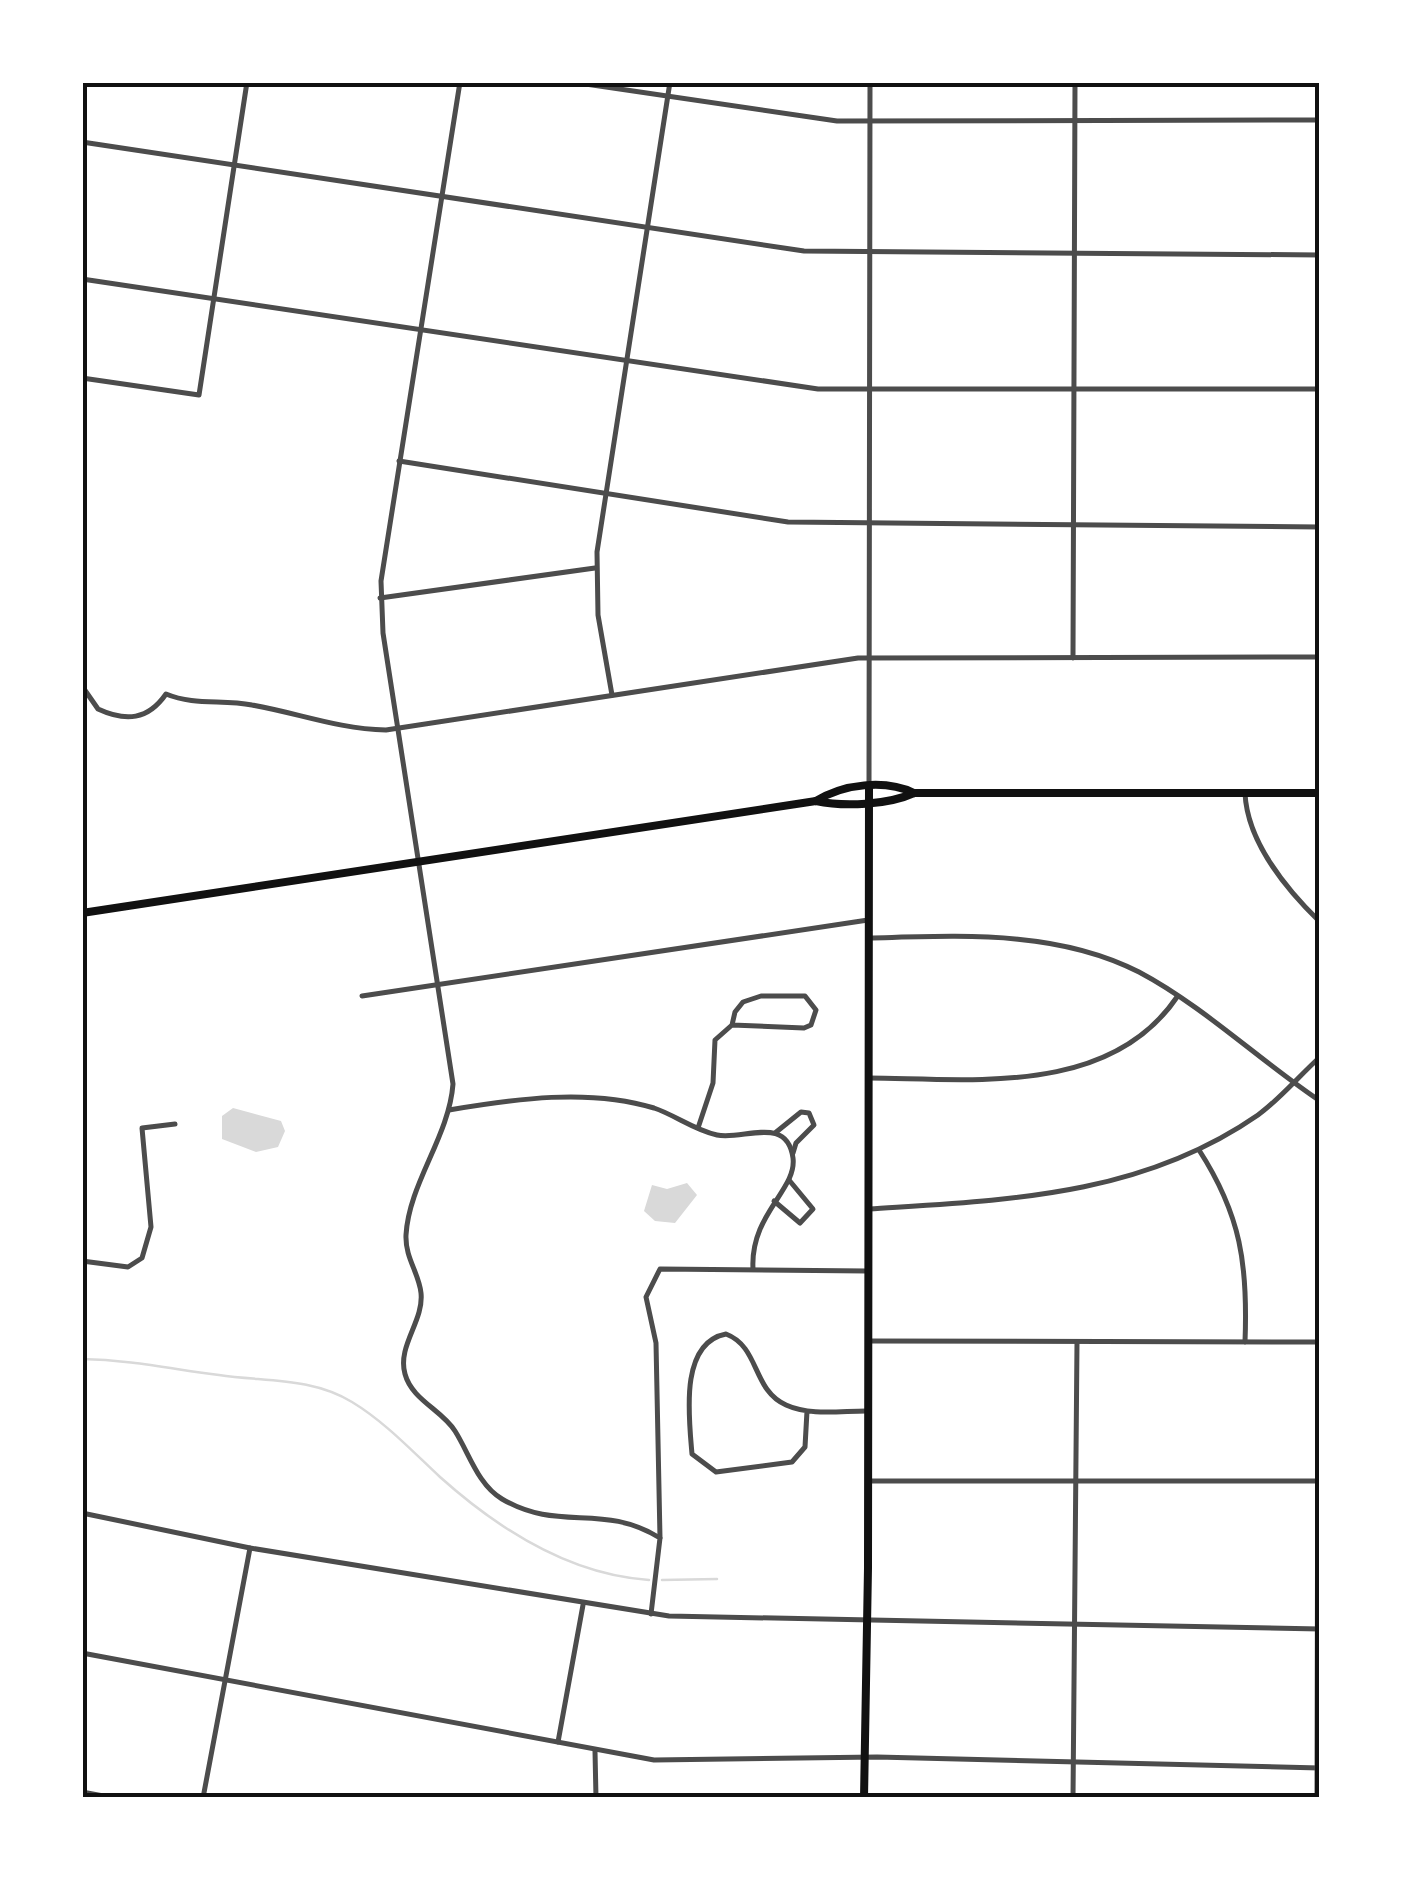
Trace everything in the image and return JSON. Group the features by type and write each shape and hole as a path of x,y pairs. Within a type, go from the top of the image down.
{"main road":[{"path":"864,1798 869,786"},
{"path":"82,913 816,800 832,790 899,786 914,793"},
{"path":"816,800 834,805 898,800 914,793 1320,793"}],"street":[{"path":"82,378 200,395 247,82"},
{"path":"460,82 380,598 453,1084 450,1110 406,1230 407,1253 422,1294 405,1348 405,1374 416,1394 453,1427 475,1469 501,1499 566,1521 592,1516 616,1518 660,1538"},
{"path":"572,82 870,121 1319,120"},
{"path":"612,695 598,615 596,568 670,82"},
{"path":"869,786 870,82"},
{"path":"1074,82 1074,658"},
{"path":"1318,82 1320,518"},
{"path":"82,142 804,251 1319,255"},
{"path":"82,279 818,389 1318,389"},
{"path":"399,461 769,520 1320,527"},
{"path":"82,686 98,709 136,718 153,711 166,694 199,704 253,705 334,726 398,729 868,658 1319,657 1320,548"},
{"path":"380,598 596,568"},
{"path":"1245,793 1246,808 1272,864 1320,922"},
{"path":"362,996 868,920"},
{"path":"868,938 985,936 1040,942 1129,968 1178,996 1320,1101"},
{"path":"698,1128 713,1083 715,1040 732,1025 734,1012 743,1002 761,996 805,996 816,1010 815,1019 804,1028 732,1025"},
{"path":"866,1078 1046,1074 1126,1047 1149,1030 1178,996"},
{"path":"869,1209 1024,1199 1082,1190 1147,1172 1198,1150 1255,1116 1320,1058"},
{"path":"450,1110 571,1096 652,1107 698,1128 732,1137 750,1131 775,1133 801,1112 813,1118 814,1125 796,1143 789,1180 756,1235 753,1269"},
{"path":"82,1261 128,1267 142,1258 151,1227 142,1128 175,1124"},
{"path":"775,1133 793,1156"},
{"path":"1198,1150 1241,1237 1246,1275 1245,1342"},
{"path":"774,1201 800,1224 809,1218 814,1210 810,1200 789,1180"},
{"path":"651,1614 660,1538 656,1342 647,1289 660,1269 866,1271"},
{"path":"808,1412 805,1446 792,1462 716,1472 692,1454 695,1358 714,1336 738,1338 748,1348 764,1387 775,1399 808,1412 866,1412"},
{"path":"866,1341 1319,1342 1318,1798"},
{"path":"1074,1798 1076,1342"},
{"path":"866,1481 1319,1481"},
{"path":"82,1513 250,1548 651,1614 1319,1629"},
{"path":"203,1798 250,1548"},
{"path":"558,1742 583,1605"},
{"path":"82,1654 654,1760 867,1757 1318,1768"},
{"path":"596,1750 596,1798"},
{"path":"82,1792 114,1798"}],"shaded area":[{"path":"233,1108 281,1121 285,1131 278,1147 256,1152 222,1139 222,1116"},
{"path":"687,1183 697,1195 675,1223 655,1221 644,1211 652,1185 667,1189"}],"waterway":[{"path":"82,1359 287,1382 336,1394 376,1418 462,1496 510,1531 591,1569 649,1580"},
{"path":"662,1580 717,1579"}]}
